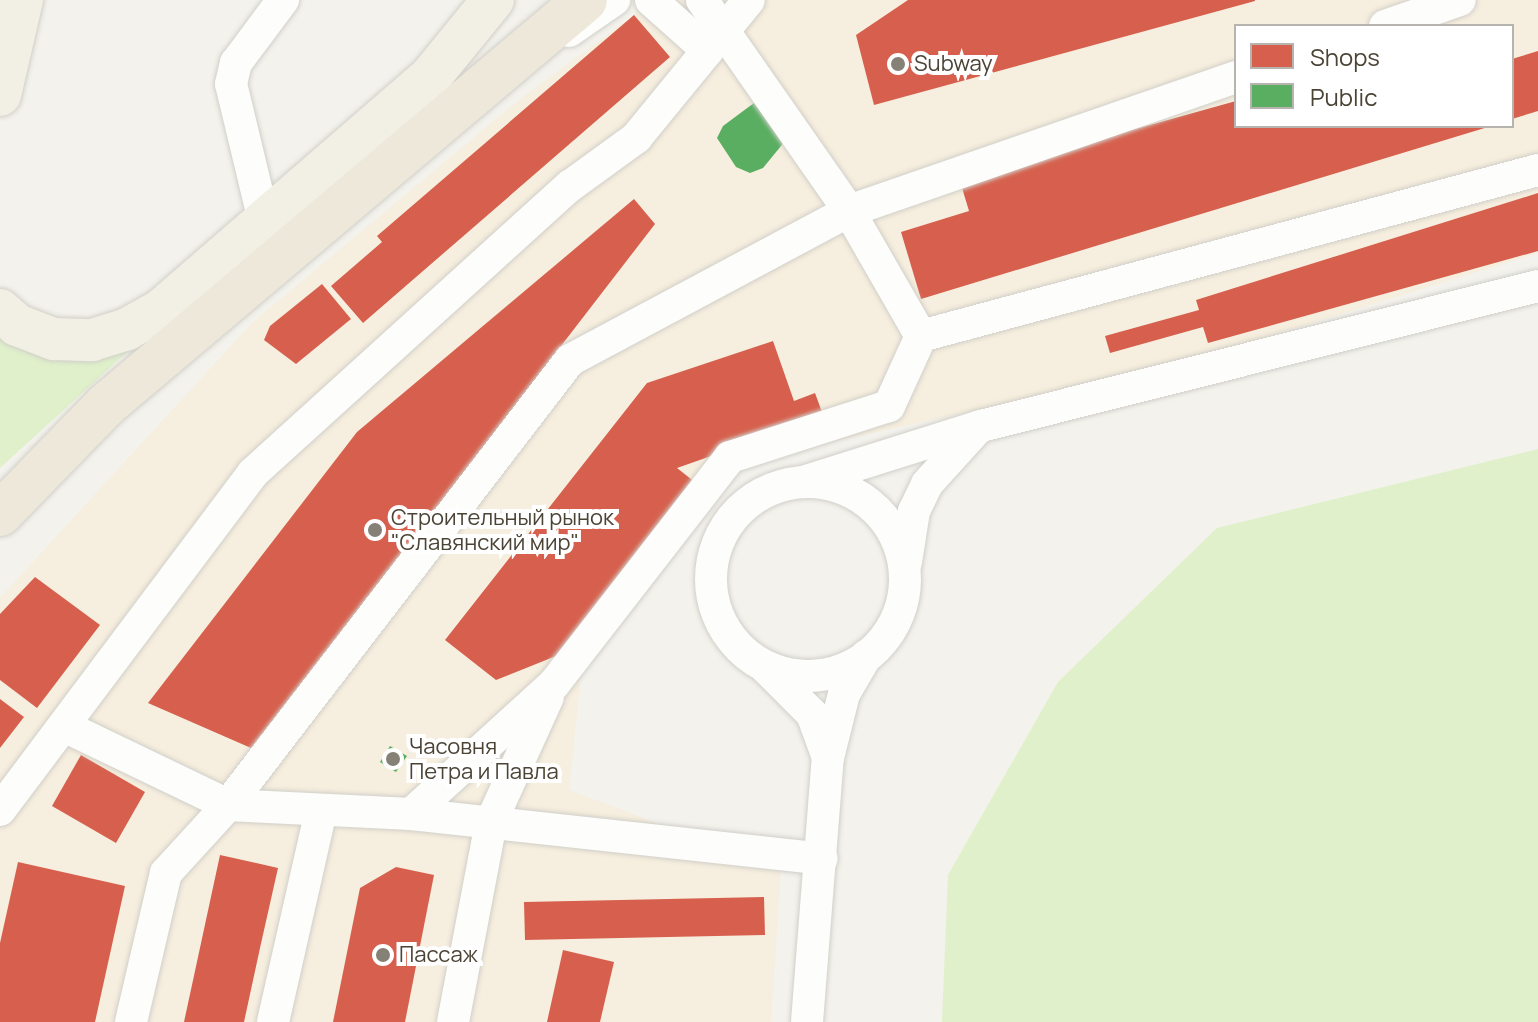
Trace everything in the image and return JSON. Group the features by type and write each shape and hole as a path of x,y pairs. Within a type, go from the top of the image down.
{"highway":[{"path":"0,514 106,405 489,83 608,2"}],"main road":[{"path":"0,95 22,0"},
{"path":"0,310 17,325 54,339 92,340 127,329 161,310 431,76 493,0"}],"street":[{"path":"264,221 231,84 236,63 283,0"},
{"path":"651,0 716,41"},
{"path":"702,0 716,41 849,211 921,336"},
{"path":"0,810 253,473 570,186 636,138 749,0"},
{"path":"1391,24 1460,0"},
{"path":"131,1022 166,873 228,805 570,360 849,211 1234,78"},
{"path":"921,336 1538,170"},
{"path":"828,758 812,714 731,637 714,603 717,546 750,501 981,426 1538,286"},
{"path":"411,814 554,684 730,457 889,406 921,336"},
{"path":"807,1022 828,758 844,694 866,656 900,611 914,511 927,484 981,426"},
{"path":"803,482 841,488 873,507 896,537 905,574"},
{"path":"759,662 814,676 850,667 866,656"},
{"path":"453,1022 491,822 554,684"},
{"path":"64,726 228,805 411,814 822,859"},
{"path":"273,1022 321,810"}],"shaded area":[{"name":"Строительный рынок \"Славянский мир\"","path":"654,0 1538,0 1538,253 1157,371 739,462 581,675 569,790 781,870 771,1022 0,1022 0,598 253,322 514,104"}],"green space":[{"path":"0,329 148,333 0,468"},
{"path":"1538,449 1538,1022 942,1022 948,875 1058,682 1217,528"}],"building: Shops":[{"path":"908,0 1255,1 874,105 856,35"},
{"path":"634,15 670,57 363,323 331,286 382,242 377,236"},
{"path":"1538,51 1538,111 1514,118 1514,58"},
{"path":"1234,102 1234,128 1485,128 921,299 901,232 969,211 959,178"},
{"path":"1538,193 1538,251 1208,343 1203,327 1110,353 1105,336 1199,310 1196,300"},
{"path":"634,199 655,224 251,748 148,703 357,432"},
{"path":"322,284 351,319 296,364 264,340 270,326"},
{"path":"773,341 794,401 815,393 826,423 802,424 677,468 696,483 566,652 496,680 445,640 647,383"},
{"path":"35,577 100,625 37,708 0,680 0,614"},
{"path":"0,699 24,717 0,748"},
{"path":"81,755 145,792 116,843 52,806"},
{"path":"220,855 278,868 244,1022 184,1022"},
{"path":"18,862 125,886 95,1022 0,1022 0,943"},
{"name":"Пассаж","path":"396,867 434,875 405,1022 333,1022 360,888"},
{"path":"764,897 765,935 525,940 524,902"},
{"path":"563,950 614,962 600,1022 547,1022"}],"building: Public":[{"path":"758,100 790,135 763,168 750,173 736,167 717,138 723,126"},
{"name":"Часовня Петра и Павла","path":"390,746 407,756 396,772 380,762"}],"place":[{"name":"Subway","path":"898,64"},
{"name":"Строительный рынок \"Славянский мир\"","path":"375,530"},
{"name":"Часовня Петра и Павла","path":"393,759"},
{"name":"Пассаж","path":"383,955"}]}
